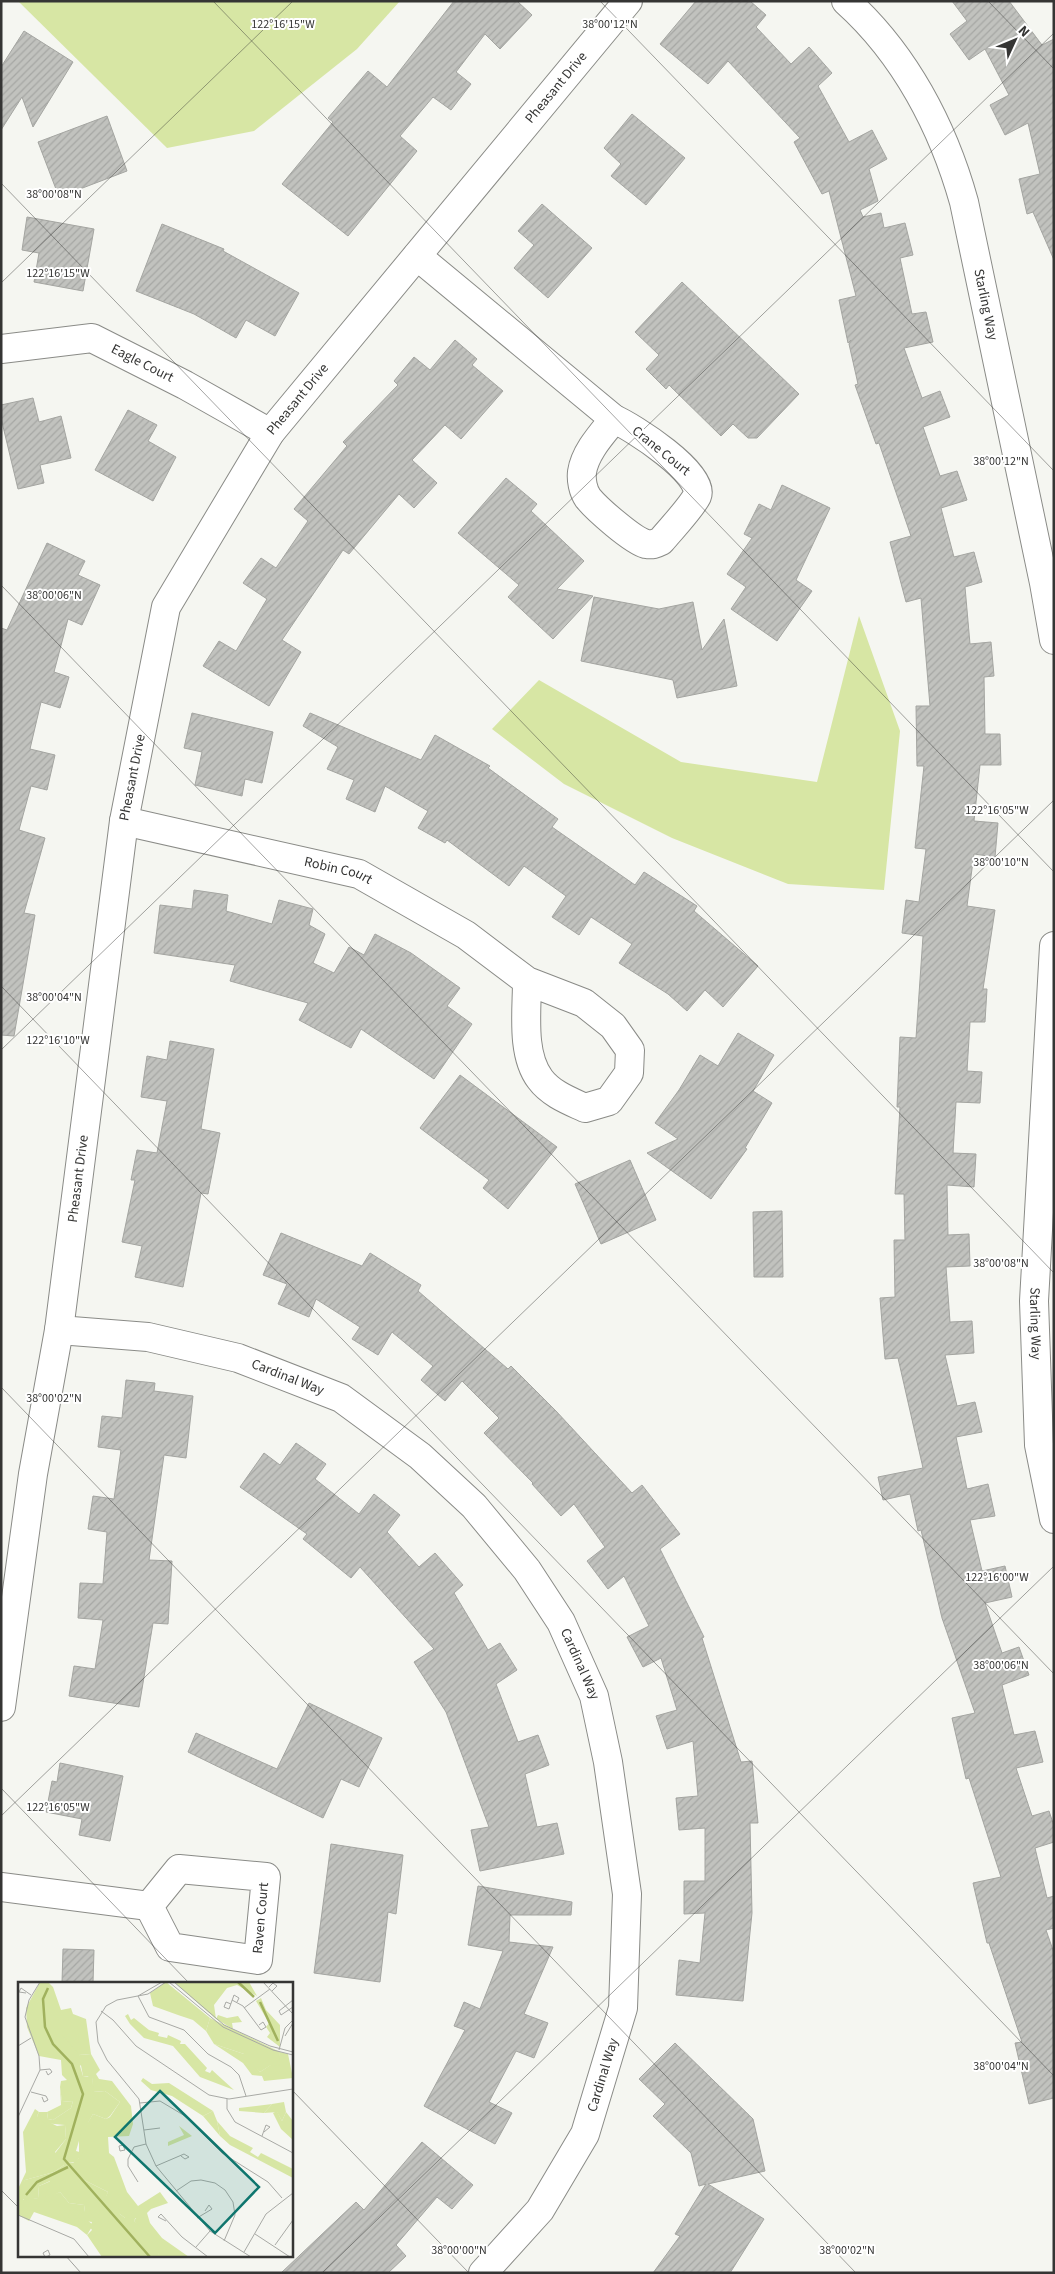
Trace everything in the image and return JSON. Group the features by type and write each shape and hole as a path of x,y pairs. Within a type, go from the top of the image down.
{"street":[{"name":"Pheasant Drive","path":"1,1707 33,1474 59,1330 124,821 166,607 270,433 628,1"},
{"name":"Starling Way","path":"846,1 877,34 916,87 946,146 956,174 966,212 1038,554 1054,640"},
{"name":"Crane Court","path":"417,256 614,419 640,433 689,473 697,483 697,496 660,541 654,544 640,541 634,537 594,504 584,489 582,471 588,456 614,419"},
{"name":"Eagle Court","path":"1,348 92,338 184,385 270,433"},
{"name":"Robin Court","path":"124,821 359,874 466,935 527,981 584,1003 613,1026 630,1050 629,1073 609,1101 585,1108 558,1095 540,1079 526,1047 527,981"},
{"name":"Starling Way","path":"1054,946 1034,1301 1039,1444 1054,1519"},
{"name":"Cardinal Way","path":"59,1330 148,1337 238,1358 341,1398 420,1456 474,1506 527,1570 561,1622 594,1696 608,1762 628,1894 623,2008 585,2134 540,2210 482,2273"},
{"name":"Raven Court","path":"178,1869 266,1877 258,1960 170,1947 149,1906 178,1869"},
{"path":"1,1886 149,1906"}],"green space":[{"path":"18,1 400,1 357,49 254,131 167,148"},
{"path":"859,616 900,731 884,890 788,884 672,838 564,784 492,729 539,680 681,762 817,782"}],"building":[{"path":"454,1 517,1 532,15 500,49 485,34 456,72 471,84 451,110 433,97 400,136 417,151 348,236 282,184 333,122 328,118 368,71 387,87"},
{"path":"696,1 750,1 766,15 756,27 791,64 809,47 832,73 818,86 849,142 872,130 887,159 869,169 878,201 860,210 863,217 881,213 884,228 905,223 913,255 900,258 912,314 926,312 933,342 904,348 922,398 940,391 950,417 923,427 940,476 957,471 967,500 941,508 954,557 974,552 982,582 965,587 970,644 991,642 994,676 984,677 985,734 1000,734 1001,765 980,765 974,821 998,823 995,857 974,854 967,906 995,910 983,989 987,989 985,1022 970,1022 967,1071 982,1072 980,1103 956,1102 953,1153 976,1154 974,1187 947,1185 948,1235 969,1234 970,1266 946,1267 950,1322 972,1321 974,1353 945,1355 957,1406 975,1402 982,1432 956,1437 967,1489 988,1484 995,1516 970,1520 982,1571 1005,1566 1012,1597 985,1603 1002,1653 1019,1647 1029,1675 1002,1685 1014,1735 1035,1731 1043,1762 1016,1768 1032,1816 1049,1811 1054,1826 1054,1842 1035,1848 1047,1898 1054,1896 1054,1928 1046,1930 1054,1953 1054,2098 1029,2104 1015,2043 1022,2042 989,1943 987,1943 973,1883 1001,1877 969,1778 966,1779 952,1718 975,1713 942,1618 921,1530 918,1531 910,1494 883,1500 878,1477 923,1468 898,1358 885,1359 880,1298 895,1297 894,1240 905,1240 904,1194 895,1194 900,1107 897,1107 900,1037 916,1038 923,936 902,933 906,900 919,902 926,849 915,848 924,766 917,766 916,706 930,706 921,598 906,602 890,542 911,536 879,443 876,444 855,385 858,384 849,344 851,340 848,343 839,300 856,296 829,191 822,194 794,142 800,138 728,61 708,84 660,44"},
{"path":"952,1 1009,1 1042,45 1054,39 1054,260 1033,212 1027,214 1019,179 1040,174 1028,123 1005,135 990,105 1009,95 985,49 969,60 950,34 967,21"},
{"path":"24,31 73,62 33,127 22,97 1,130 1,67"},
{"path":"632,114 685,158 646,205 611,176 621,164 604,148"},
{"path":"107,116 127,171 59,197 38,142"},
{"path":"542,204 592,248 548,298 514,268 534,245 518,231"},
{"path":"27,217 94,229 83,291 34,282 39,253 22,250"},
{"path":"162,224 224,249 223,251 299,293 275,336 246,320 236,338 194,314 136,291"},
{"path":"682,282 799,394 757,438 748,438 733,424 721,436 669,385 666,389 646,369 659,355 635,332"},
{"path":"455,340 477,359 472,365 503,391 461,439 445,425 412,460 437,483 414,508 399,494 349,554 343,550 282,640 301,652 269,706 203,666 219,641 236,651 267,599 243,583 261,558 276,568 308,521 294,509 347,446 343,442 398,385 394,381 414,357 430,370"},
{"path":"33,398 39,422 61,416 71,458 40,465 44,483 18,489 1,418 1,405"},
{"path":"128,410 157,425 148,441 176,457 153,501 95,470"},
{"path":"506,478 537,504 531,511 584,561 557,589 593,596 553,639 508,597 519,585 458,533"},
{"path":"782,485 830,508 796,580 812,591 777,641 731,609 746,587 727,574 752,538 744,534 759,504 771,510"},
{"path":"47,543 85,561 78,575 100,585 82,625 68,619 54,672 69,677 60,708 41,702 30,749 55,755 47,790 31,786 19,830 45,838 24,913 35,915 14,1036 1,1035 1,628 7,630"},
{"path":"594,597 659,609 693,602 702,650 724,619 737,686 677,698 673,680 581,661"},
{"path":"192,713 273,732 262,783 245,779 242,796 195,785 202,752 184,748"},
{"path":"310,713 421,760 435,735 490,766 488,768 558,819 552,827 635,885 644,872 697,906 694,911 758,966 723,1007 705,990 687,1011 668,994 619,963 632,944 591,917 579,935 552,917 566,896 524,866 509,886 447,840 445,843 418,828 428,811 385,786 375,812 346,799 354,780 327,769 338,747 303,726"},
{"path":"194,890 228,895 226,911 272,924 279,900 313,909 309,925 325,934 313,963 334,973 349,947 364,955 375,934 411,953 460,988 447,1006 472,1024 434,1079 361,1029 351,1048 299,1020 308,1003 230,981 235,965 154,953 160,905 192,909"},
{"path":"738,1033 774,1055 753,1091 772,1103 745,1148 747,1149 711,1199 647,1153 678,1139 655,1123 679,1090 700,1055 718,1066"},
{"path":"170,1041 214,1049 201,1129 220,1133 208,1194 201,1193 183,1287 135,1277 142,1246 122,1242 135,1180 131,1180 137,1150 157,1153 167,1101 141,1097 147,1056 167,1060"},
{"path":"460,1075 557,1147 508,1209 483,1188 489,1180 420,1128"},
{"path":"630,1160 656,1220 601,1244 575,1184"},
{"path":"782,1211 783,1277 754,1277 753,1212"},
{"path":"281,1233 362,1266 370,1253 421,1285 418,1291 508,1369 511,1366 556,1411 632,1493 642,1485 680,1534 660,1549 704,1637 702,1638 741,1762 752,1761 758,1823 750,1823 752,1913 743,2001 676,1995 679,1960 700,1963 705,1913 684,1914 684,1881 705,1881 705,1828 679,1830 676,1798 698,1796 693,1741 667,1749 656,1716 677,1710 661,1658 643,1667 627,1637 649,1626 624,1576 608,1589 587,1561 605,1547 574,1504 561,1516 533,1483 484,1433 499,1418 462,1381 445,1401 421,1380 433,1366 392,1332 378,1355 352,1339 360,1327 316,1299 309,1317 278,1304 287,1284 263,1275"},
{"path":"126,1380 155,1383 154,1391 193,1396 186,1458 164,1455 149,1560 172,1561 168,1624 153,1623 139,1707 69,1696 74,1666 95,1669 103,1620 78,1618 80,1583 103,1584 107,1532 88,1529 93,1496 114,1499 121,1450 98,1447 102,1416 122,1418"},
{"path":"296,1443 326,1464 315,1479 359,1514 374,1494 400,1515 387,1532 419,1567 435,1553 463,1585 454,1593 488,1650 500,1643 517,1670 496,1684 518,1742 538,1735 549,1765 525,1774 537,1827 557,1823 564,1854 480,1871 471,1830 489,1827 446,1712 414,1662 434,1649 360,1567 351,1578 303,1539 307,1534 240,1487 264,1453 280,1465"},
{"path":"309,1703 382,1738 359,1787 341,1779 323,1818 188,1752 196,1733 277,1769"},
{"path":"60,1763 123,1776 110,1841 79,1835 82,1819 46,1812 52,1781 57,1782"},
{"path":"331,1844 403,1855 396,1914 388,1912 380,1982 314,1973"},
{"path":"478,1886 572,1902 571,1915 510,1915 509,1942 553,1947 524,2014 548,2023 534,2058 516,2051 489,2102 512,2113 495,2144 424,2106 465,2030 454,2026 464,2002 480,2009 503,1951 468,1945"},
{"path":"63,1949 94,1950 93,1982 62,1982"},
{"path":"675,2043 753,2119 765,2171 708,2184 764,2219 730,2273 653,2273 680,2236 675,2234 706,2184 699,2186 691,2153 653,2116 665,2104 639,2079"},
{"path":"422,2142 473,2185 452,2209 437,2197 396,2245 406,2256 388,2273 281,2273 356,2202 364,2210"}]}
